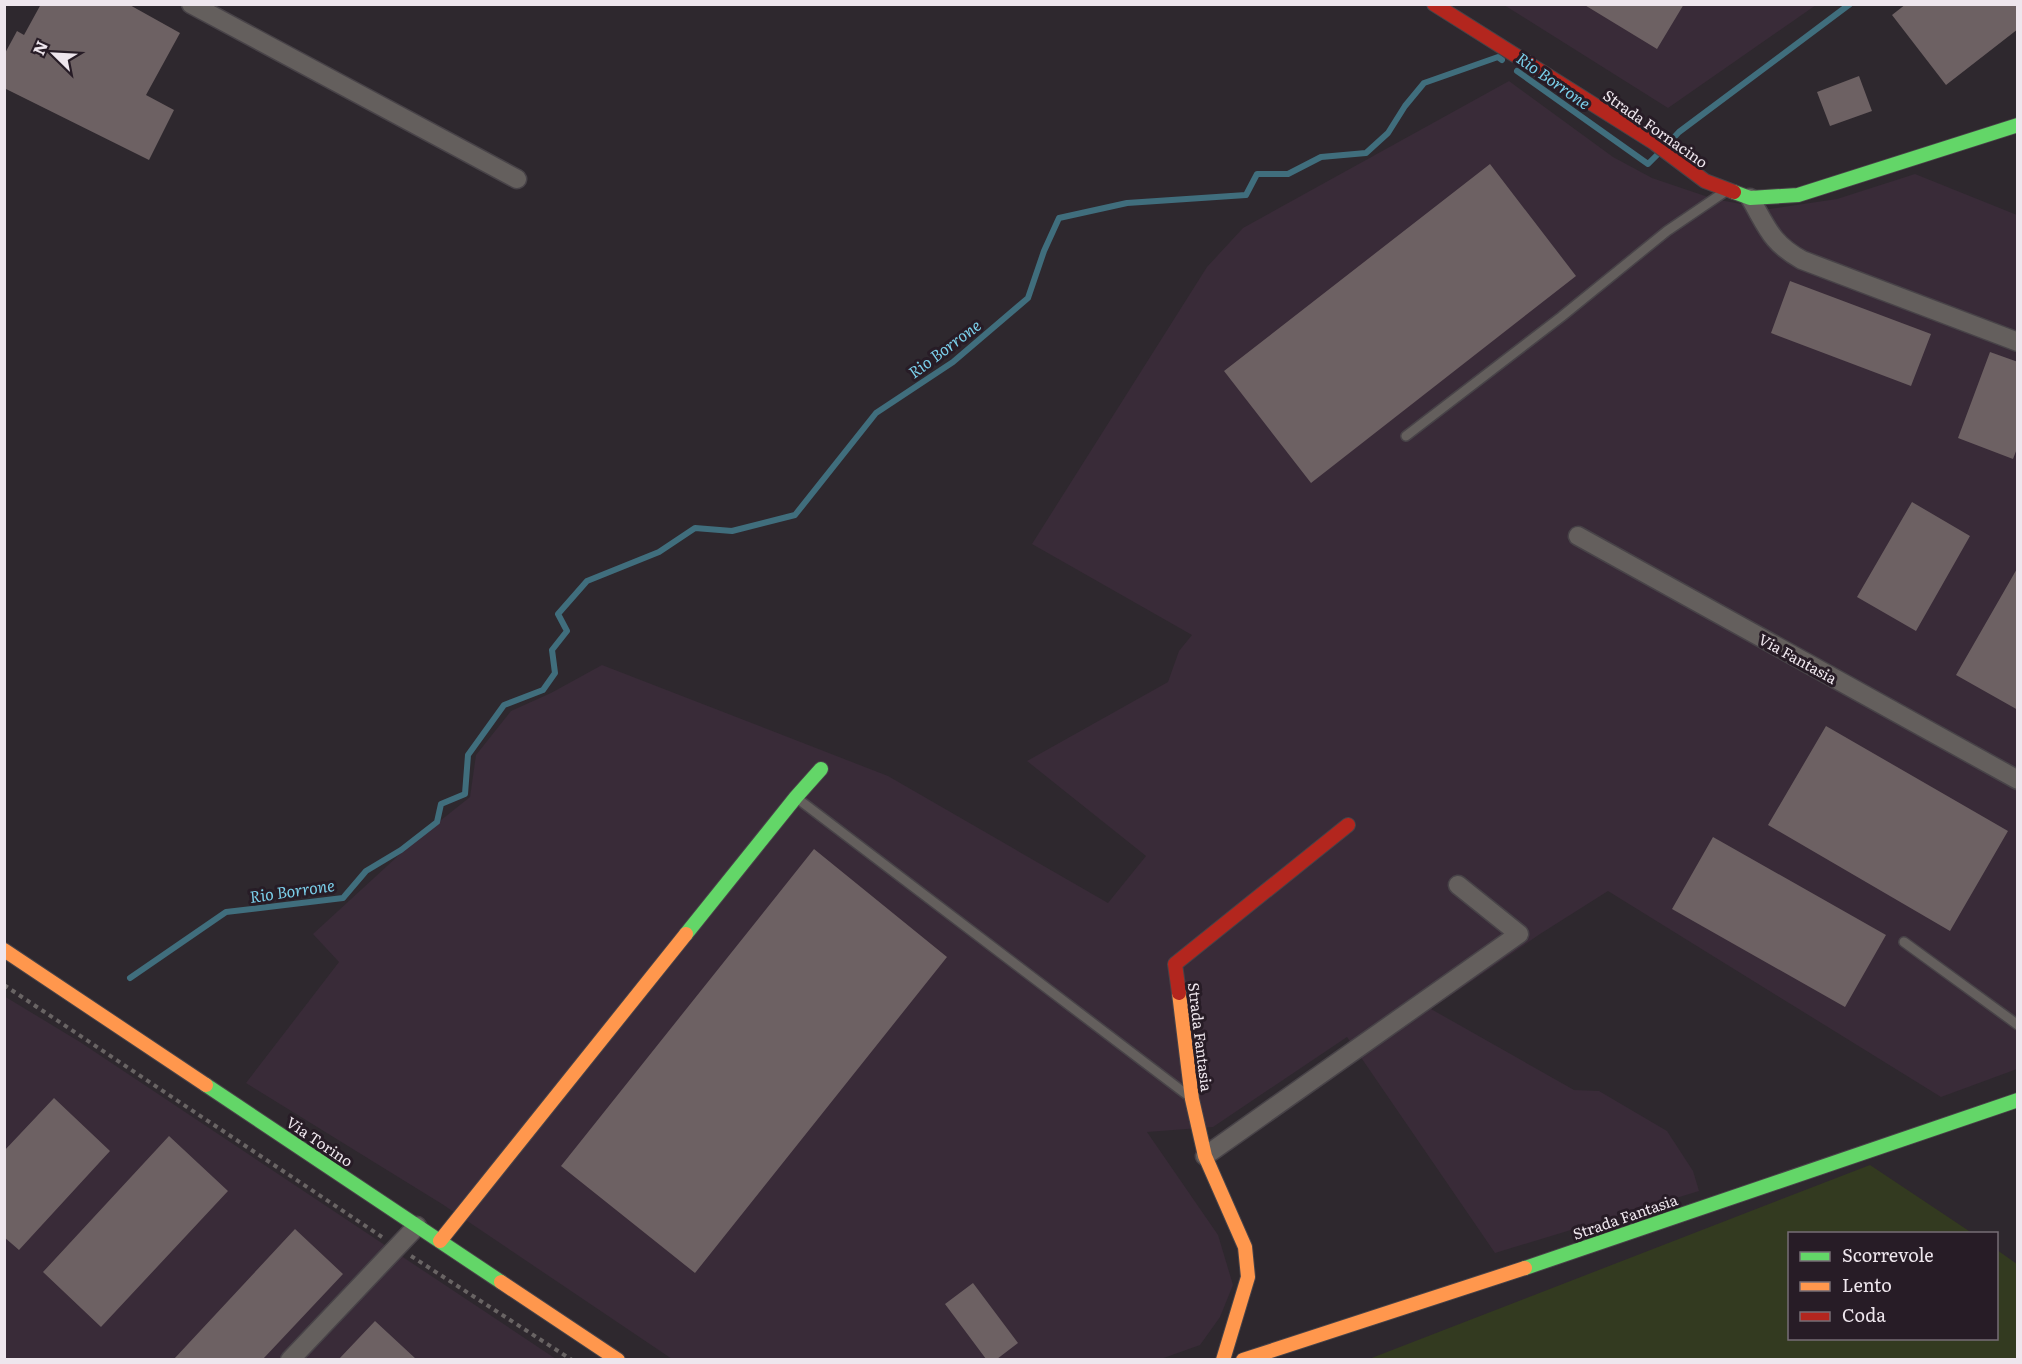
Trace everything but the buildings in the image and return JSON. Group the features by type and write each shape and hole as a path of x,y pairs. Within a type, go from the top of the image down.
{"street":[{"path":"191,4 517,179"},
{"name":"Strada Fornacino","path":"1434,4 1653,142 1705,181 1750,198 1798,195 2018,125"},
{"path":"1750,198 1774,240 1786,252 2018,342"},
{"name":"Via Fantasia","path":"1578,536 2018,780"},
{"path":"441,1241 796,798 821,770"},
{"name":"Strada Fantasia","path":"1223,1359 1248,1277 1245,1247 1205,1156 1192,1099 1174,964 1348,825"},
{"path":"1205,1156 1519,934 1458,885"},
{"name":"Via Torino","path":"4,950 618,1359"},
{"name":"Strada Fantasia","path":"1243,1359 1516,1271 2018,1100"},
{"path":"290,1359 417,1226"}],"lane":[{"path":"1406,436 1561,317 1667,231 1727,189"},
{"path":"796,798 1192,1099"},
{"path":"1904,942 2018,1026"}],"path":[{"path":"4,985 397,1247 572,1359"}],"shaded area":[{"path":"1504,5 1816,5 1668,108"},
{"path":"1509,81 1613,157 1652,178 1714,199 1769,209 1837,199 1915,174 2017,215 2017,1069 1941,1097 1608,891 1540,934 1431,1009 1574,1090 1599,1091 1667,1131 1693,1171 1699,1191 1495,1253 1347,1037 1213,1127 1147,1132 1218,1235 1233,1285 1220,1317 1200,1345 1158,1360 672,1359 442,1204 246,1083 339,962 313,934 411,844 470,797 476,755 511,711 551,693 602,665 888,776 1108,903 1146,856 1027,761 1168,682 1179,651 1192,635 1032,544 1207,267 1243,228"},
{"path":"4,996 80,1042 556,1359 5,1359"}],"green space":[{"path":"1870,1165 1970,1232 1788,1232 1788,1340 1998,1340 1998,1251 2017,1264 2017,1359 1369,1359"}],"waterway":[{"name":"Rio Borrone","path":"1666,146 1679,132 1850,4"},
{"name":"Rio Borrone","path":"130,978 226,912 343,898 366,871 401,850 437,822 441,804 465,794 468,755 504,705 543,690 555,673 552,650 567,631 558,614 587,581 659,552 695,528 732,531 795,515 876,413 953,362 1028,298 1044,251 1059,218 1127,203 1246,195 1257,174 1288,174 1321,157 1366,153 1388,133 1405,106 1424,83 1498,57 1502,60"},
{"name":"Rio Borrone","path":"1517,71 1648,164 1659,153"}],"traffic: fast":[{"path":"1734,192 1750,198 1798,195 2018,125"},
{"path":"686,934 821,769"},
{"path":"206,1085 501,1282"},
{"path":"1525,1268 2018,1100"}],"traffic: slow":[{"path":"440,1241 686,934"},
{"path":"4,950 206,1085"},
{"path":"1179,993 1192,1099 1205,1156 1245,1247 1248,1277 1223,1360"},
{"path":"1243,1360 1525,1268"},
{"path":"501,1282 618,1360"}],"traffic: jam":[{"path":"1434,4 1653,142 1705,181 1734,192"},
{"path":"1179,993 1175,964 1348,825"}]}
